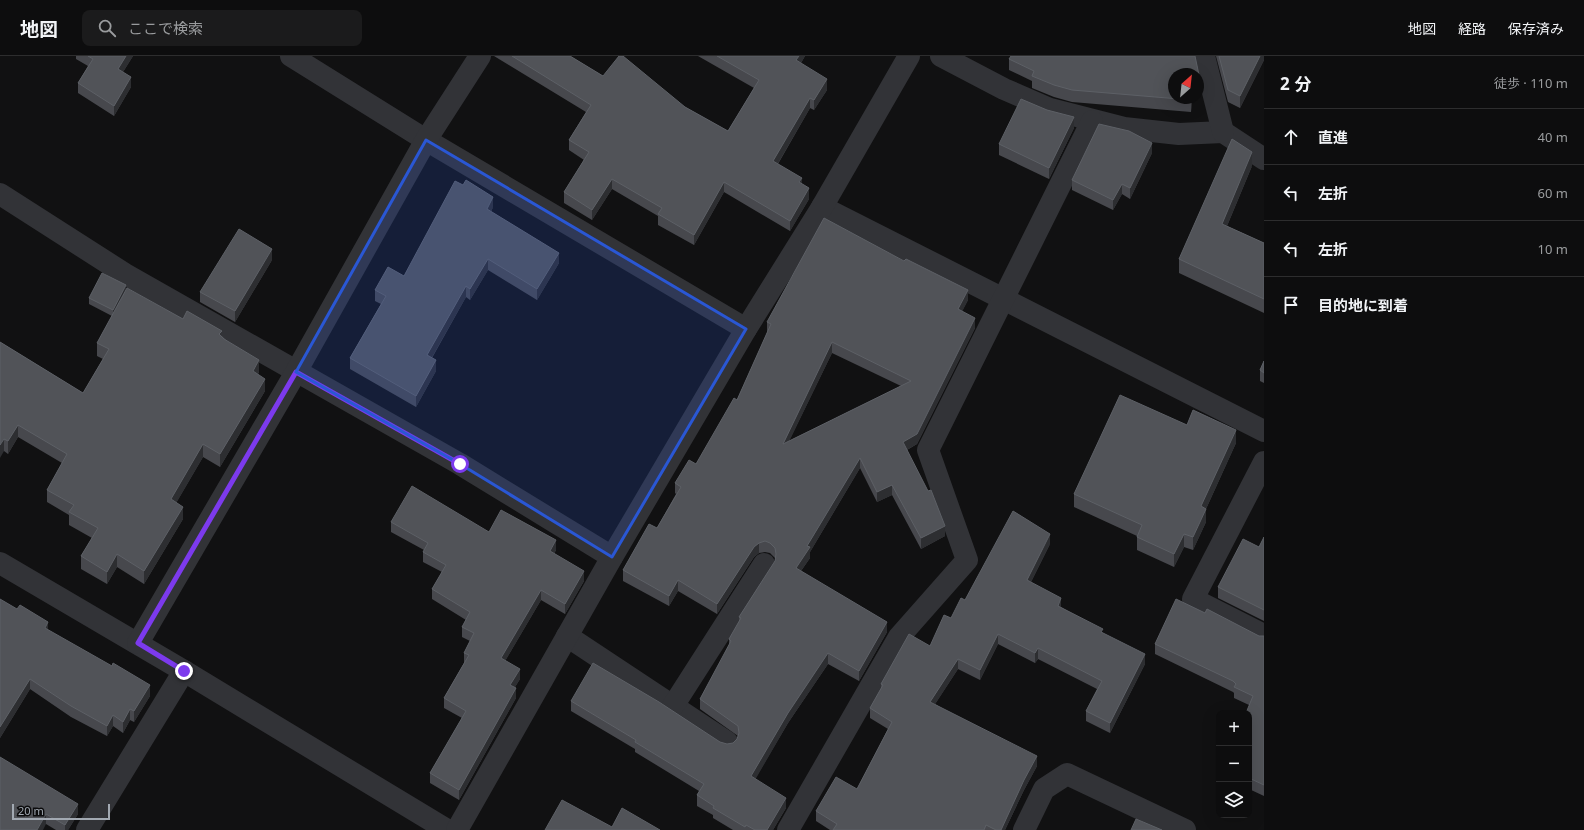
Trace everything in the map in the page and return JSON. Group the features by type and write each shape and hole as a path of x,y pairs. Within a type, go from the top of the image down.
{"street":[{"path":"291,56 426,140 746,329"},
{"path":"138,643 296,372 426,140 480,56"},
{"path":"456,830 612,557 746,329 822,207 909,56"},
{"path":"941,56 1004,89 1050,109 1124,128 1179,134 1223,132 1264,159"},
{"path":"1204,56 1223,132"},
{"path":"788,830 899,638 967,560 928,450 1092,121"},
{"path":"0,194 125,274 460,464 612,557"},
{"path":"822,207 1264,431"},
{"path":"1264,462 1192,599 1264,635"},
{"path":"0,563 138,643 447,830"},
{"path":"673,706 764,564"},
{"path":"567,636 727,742"},
{"path":"87,830 184,671"},
{"path":"1024,830 1044,789 1067,774 1185,830"}],"highlighted area":[{"path":"426,140 746,329 612,557 460,464 296,372"}],"building":[{"path":"88,56 126,56 118,69 131,77 114,106 78,83 93,59"},
{"path":"512,56 570,56 603,76 619,56 623,56 685,107 728,131 759,80 717,56 799,56 796,60 827,79 814,100 810,98 773,161 802,178 799,182 809,188 790,221 724,182 694,235 658,214 662,208 612,179 592,210 564,192 589,152 569,140 591,105"},
{"path":"1011,56 1195,56 1198,68 1168,68 1168,98 1072,90 1054,85 1032,76 1034,71 1009,59"},
{"path":"1219,56 1260,56 1240,96 1228,90"},
{"path":"1021,99 1047,110 1074,117 1049,168 999,144"},
{"path":"1099,124 1129,131 1152,143 1130,188 1122,184 1113,200 1072,180"},
{"path":"1232,139 1252,152 1222,224 1264,243 1264,299 1179,259"},
{"path":"466,180 493,197 487,209 559,253 537,289 488,259 470,289 466,286 427,355 436,360 416,396 350,358 386,296 375,290 388,267 404,276 455,181 463,185"},
{"path":"824,218 904,261 906,259 968,290 958,309 975,318 917,434 903,442 928,491 931,490 945,526 921,538 892,485 877,492 860,458 807,546 810,547 796,568 887,622 859,671 828,653 788,713 751,776 786,798 767,830 755,830 746,825 745,827 713,808 714,806 697,795 704,784 635,742 636,740 571,701 593,663 659,702 720,742 727,744 733,743 737,739 739,733 738,726 700,699 731,641 729,639 741,618 739,617 775,561 775,548 770,543 765,541 754,547 717,604 678,580 669,596 623,570 649,524 657,528 681,487 675,483 689,460 696,464 734,398 737,400 771,324 767,322","holes":["832,342 911,381 783,444"]},
{"path":"239,229 272,249 235,311 200,292"},
{"path":"102,273 126,285 113,310 89,298"},
{"path":"127,288 183,319 187,311 222,331 219,334 224,339 259,360 253,371 265,379 220,454 203,444 171,499 183,507 144,571 117,554 107,572 81,556 98,528 69,512 74,505 47,490 67,454 18,425 8,441 4,439 0,445 0,342 83,393 109,349 97,343"},
{"path":"1264,361 1264,373 1260,370"},
{"path":"1120,395 1187,425 1193,410 1236,430 1201,506 1206,509 1193,537 1184,534 1174,554 1137,537 1142,525 1074,494"},
{"path":"412,486 489,532 501,510 556,540 550,551 584,571 565,604 541,590 501,658 520,669 510,685 516,688 459,790 430,773 466,711 444,698 469,655 464,653 474,633 462,627 470,612 432,589 446,565 423,552 428,543 391,522"},
{"path":"1013,511 1050,534 1027,580 1061,598 1058,606 1103,629 1101,632 1145,654 1110,723 1086,711 1102,681 1038,648 1035,653 998,634 980,670 958,659 930,702 1037,756 1001,830 996,830 986,825 984,830 833,830 837,824 816,811 836,777 857,789 892,722 870,708 883,685 881,684 909,634 930,646 944,615 951,618 961,598 965,600"},
{"path":"1264,537 1264,610 1218,587 1243,539 1259,547"},
{"path":"0,599 17,609 20,605 48,622 45,628 112,666 113,663 150,685 134,711 130,709 123,722 113,715 107,726 71,706 30,679 0,727"},
{"path":"1176,599 1205,613 1207,609 1259,636 1264,636 1264,785 1252,779 1252,710 1247,710 1253,696 1234,687 1236,684 1233,681 1155,644"},
{"path":"0,757 78,804 65,825 46,814 37,830 0,830"},
{"path":"562,800 612,827 622,808 660,830 545,830"},
{"path":"1136,819 1162,830 1131,830"}],"route":[{"path":"184,671 138,643 296,372 460,464"}]}
